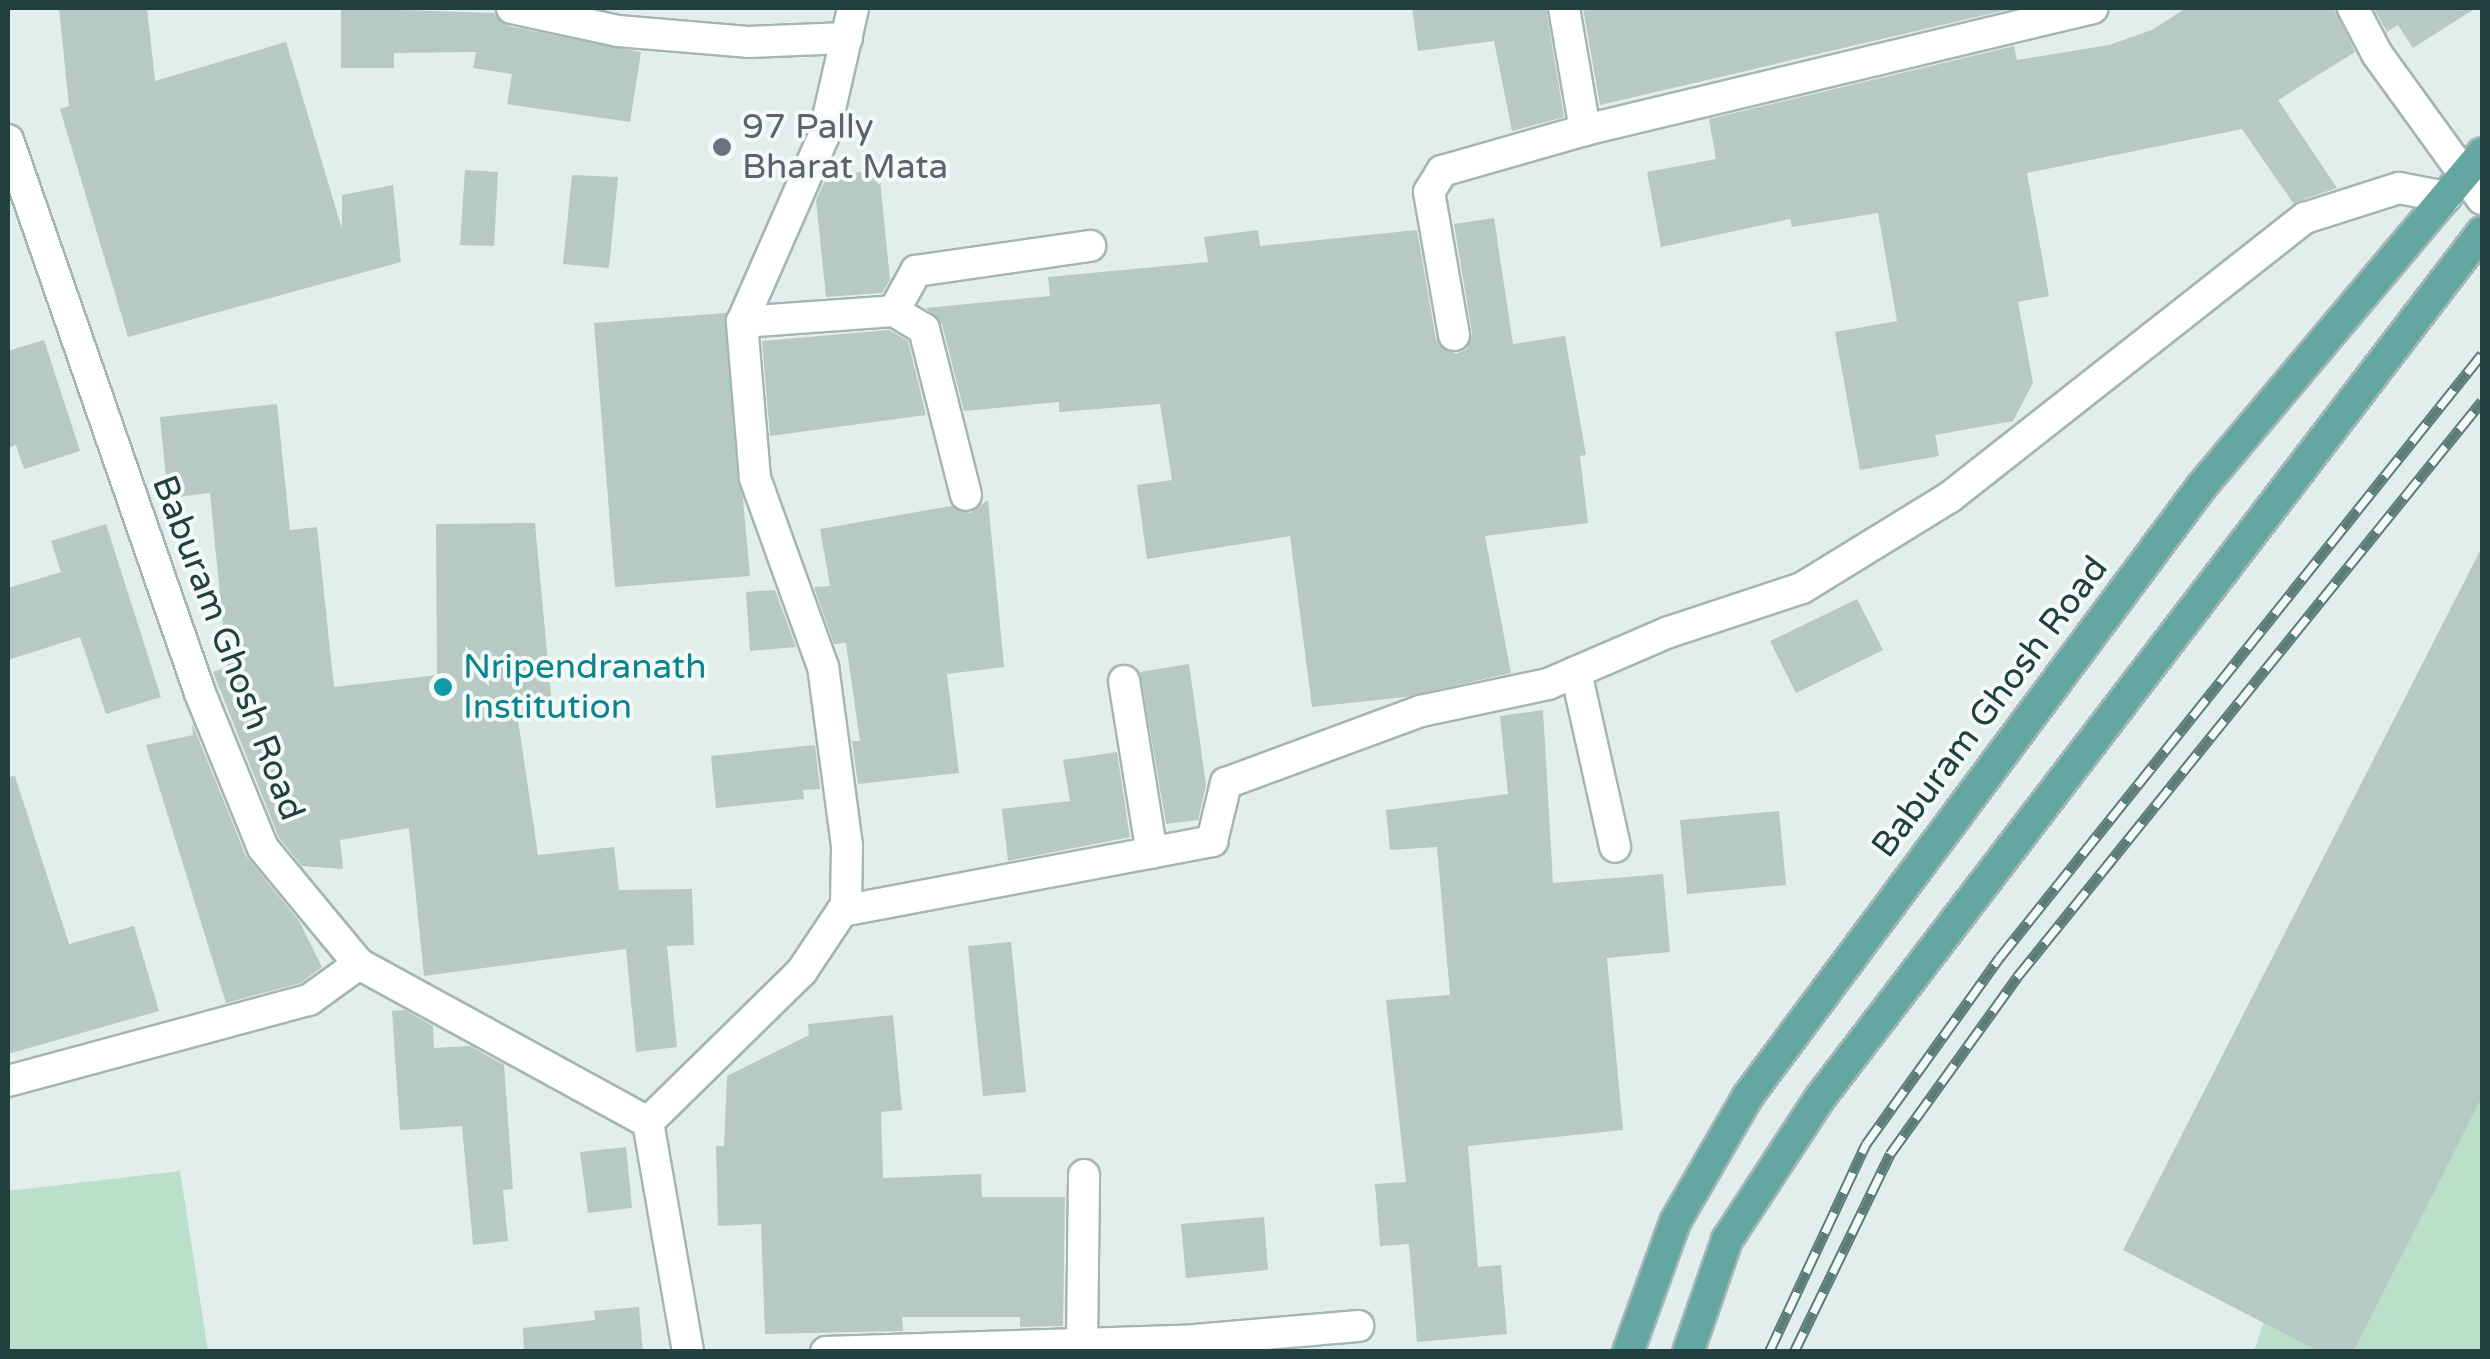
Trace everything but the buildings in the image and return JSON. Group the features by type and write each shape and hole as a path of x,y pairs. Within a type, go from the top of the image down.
{"main road":[{"name":"Baburam Ghosh Road","path":"1628,1352 1676,1222 1748,1096 2202,486 2482,153"},
{"path":"1688,1352 1727,1240 1820,1098 2239,542 2482,232"}],"street":[{"path":"512,8 637,32 748,42 850,22 824,136 742,322 755,478 823,666 847,846 842,910 802,971 648,1122 688,1352"},
{"path":"1564,8 1585,130"},
{"path":"1454,335 1429,192 1442,171 2015,16 2093,8"},
{"path":"2352,8 2453,185"},
{"name":"Baburam Ghosh Road","path":"8,140 200,693 263,848 359,964 648,1122"},
{"path":"842,910 1212,841 1226,783 1422,712 1576,672 1669,632 1802,588 1950,497 2305,218 2399,188 2453,185 2482,199"},
{"path":"894,311 916,271 1090,246"},
{"path":"742,322 894,311 924,329 966,494"},
{"path":"1576,672 1616,847"},
{"path":"1124,681 1152,853"},
{"path":"8,1081 309,1000 359,964"},
{"path":"1082,1344 1084,1175"},
{"path":"826,1352 1082,1344 1358,1326"}],"green space":[{"path":"2482,664 2482,1351 2254,1351"},
{"path":"180,1171 208,1351 9,1351 8,1191"}],"railway":[{"path":"1769,1352 1866,1144 2000,957 2482,354"},
{"path":"1794,1352 1890,1154 2017,977 2482,401"}],"place":[{"name":"97 Pally Bharat Mata","path":"722,147"},
{"name":"Nripendranath Institution","path":"443,687"}]}
